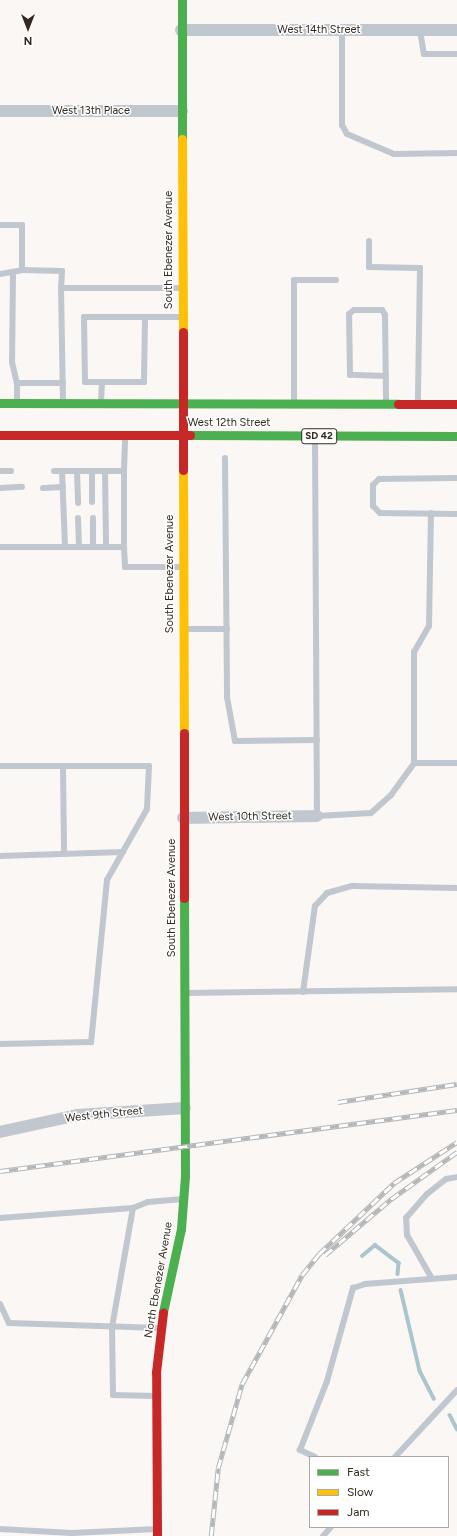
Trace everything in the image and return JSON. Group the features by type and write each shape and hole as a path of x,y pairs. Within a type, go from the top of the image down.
{"street":[{"name":"South Ebenezer Avenue","path":"182,0 180,317 185,1148"},
{"name":"West 14th Street","path":"182,30 457,30"},
{"name":"West 13th Place","path":"0,111 182,111"},
{"name":"West 12th Street","path":"0,403 457,404"},
{"name":"West 12th Street","path":"0,435 457,436"},
{"name":"West 10th Street","path":"183,818 317,816"},
{"name":"West 9th Street","path":"0,1132 78,1115 185,1108"},
{"name":"North Ebenezer Avenue","path":"157,1533 156,1396 160,1328 181,1229 185,1148"}],"lane":[{"path":"342,30 342,125 347,134 394,154 457,153"},
{"path":"420,30 424,54 457,54"},
{"path":"0,225 22,225 22,270"},
{"path":"370,242 369,267 420,268 418,404"},
{"path":"0,274 22,270 62,271 63,403"},
{"path":"13,272 12,362 17,383 17,403"},
{"path":"294,404 294,280 336,280"},
{"path":"61,288 180,288"},
{"path":"386,376 350,375 349,314 354,310 382,310 385,315 386,376 386,404"},
{"path":"145,317 144,382 84,382 84,317 145,317 180,317"},
{"path":"101,403 102,382"},
{"path":"17,383 63,383"},
{"path":"125,435 125,567 182,567"},
{"path":"315,436 317,816 371,813 391,795 414,763 414,652 430,626 430,514"},
{"path":"225,458 227,697 235,741 317,740"},
{"path":"0,471 11,471"},
{"path":"54,471 124,471"},
{"path":"62,471 65,547"},
{"path":"77,471 78,503"},
{"path":"92,471 92,502"},
{"path":"105,471 106,546"},
{"path":"457,478 379,479 373,485 374,506 380,513 457,514"},
{"path":"0,488 22,487"},
{"path":"43,488 63,487"},
{"path":"78,518 79,547"},
{"path":"93,518 93,547"},
{"path":"0,547 124,546"},
{"path":"182,629 227,629"},
{"path":"414,763 457,763"},
{"path":"0,766 149,766 147,809 107,880 91,1042 0,1044"},
{"path":"63,766 64,854"},
{"path":"0,856 123,852"},
{"path":"303,992 315,906 327,893 352,886 457,888"},
{"path":"184,993 457,989"},
{"path":"430,1277 407,1235 406,1218 427,1194 446,1179 457,1177"},
{"path":"0,1218 133,1208 183,1199"},
{"path":"133,1208 112,1327 110,1389 113,1395 156,1396"},
{"path":"313,1456 300,1450 327,1382 353,1288 430,1277 457,1277"},
{"path":"0,1304 9,1323 160,1328"},
{"path":"396,1456 457,1390"},
{"path":"323,1536 330,1528"},
{"path":"0,1529 72,1533 157,1533"}],"waterway":[{"path":"362,1256 375,1245 399,1263 398,1274"},
{"path":"401,1290 420,1371 434,1399"},
{"path":"450,1415 457,1429"}],"railway":[{"path":"338,1102 457,1084"},
{"path":"0,1171 457,1110"},
{"path":"211,1536 218,1468 242,1384 302,1275 319,1254 394,1183 457,1142"},
{"path":"325,1255 391,1199 457,1152"}],"traffic: fast":[{"path":"182,0 182,139"},
{"path":"0,403 398,404"},
{"path":"190,435 457,436"},
{"path":"163,1312 181,1229 185,1176 184,898"}],"traffic: slow":[{"path":"182,139 183,332"},
{"path":"183,470 184,733"}],"traffic: jam":[{"path":"183,332 183,470"},
{"path":"398,404 457,404"},
{"path":"0,435 190,435"},
{"path":"184,733 184,898"},
{"path":"157,1536 156,1372 163,1312"}]}
